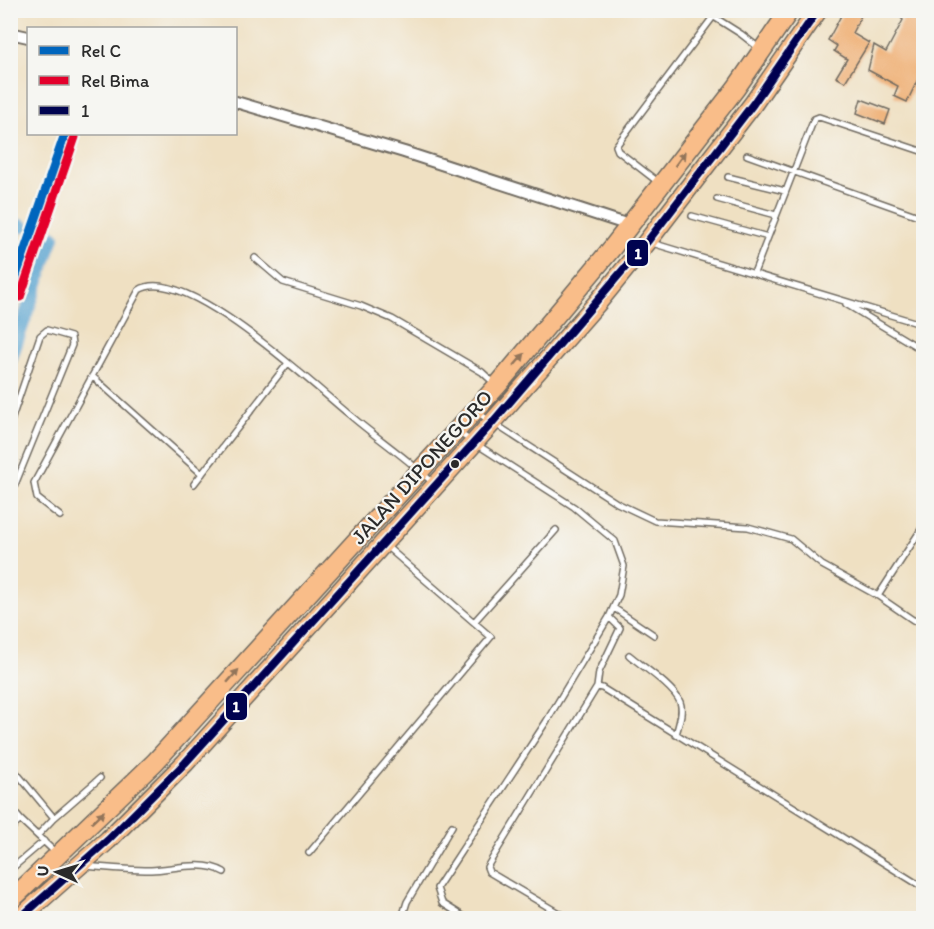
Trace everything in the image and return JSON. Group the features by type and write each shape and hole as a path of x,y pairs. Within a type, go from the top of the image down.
{"highway":[{"name":"JALAN DIPONEGORO","path":"10,901 180,735 418,469 497,386 629,225 736,88 790,10"},
{"name":"JALAN DIPONEGORO","path":"20,918 81,866 225,720 492,424 598,302 646,242 753,104 818,10"},
{"path":"736,88 753,104"}],"street":[{"path":"10,33 27,37"},
{"path":"237,102 404,152 629,225"}],"lane":[{"path":"703,10 741,34 761,51"},
{"path":"661,184 618,151 616,146 713,17"},
{"path":"754,273 811,123 819,117 924,152"},
{"path":"747,155 924,218"},
{"path":"728,177 785,191"},
{"path":"717,199 776,215"},
{"path":"692,216 768,237"},
{"path":"646,242 924,325"},
{"path":"255,258 283,282 361,306 392,319 482,372 497,386"},
{"path":"60,516 37,498 34,483 139,290 150,285 181,292 228,315 436,485"},
{"path":"836,298 924,351"},
{"path":"10,424 40,336 47,330 71,337 72,345 13,481 10,497"},
{"path":"194,484 288,363"},
{"path":"92,375 202,474"},
{"path":"474,410 492,424 617,504 655,521 748,527 772,532 790,539 822,565 878,596 913,620 917,621 924,616"},
{"path":"456,430 574,507 615,541 624,566 614,608 609,618 546,722 437,888 441,903 466,918"},
{"path":"878,596 924,525"},
{"path":"474,622 556,530"},
{"path":"309,853 489,641 490,636 383,543"},
{"path":"614,608 654,634"},
{"path":"567,918 489,872 487,867 597,687 599,672 620,628 609,618"},
{"path":"628,655 672,692 680,702 681,712 676,735"},
{"path":"597,687 603,688 924,888"},
{"path":"10,765 54,818"},
{"path":"38,835 100,778"},
{"path":"10,807 58,855"},
{"path":"10,829 21,820"},
{"path":"402,918 407,902 452,826"},
{"path":"10,870 44,841"},
{"path":"81,866 150,870 204,865 224,872"}],"building":[{"path":"844,10 864,10 852,33 869,43 845,82 836,77 847,59 834,51 837,46 828,40"},
{"path":"904,10 911,10 924,17 924,75 919,83 917,81 907,102 894,96 898,86 868,70 874,45 886,52 903,20 901,18"},
{"path":"861,99 890,110 885,124 857,113"}],"waterway":[{"path":"10,227 22,226"},
{"path":"10,360 53,237"}],"rail line":[{"name":"C","path":"10,293 65,135"},
{"name":"Bima","path":"20,297 75,137"}],"transit line":[{"name":"1","path":"20,918 108,840 185,763 491,424 647,242 753,104 818,10"}]}
